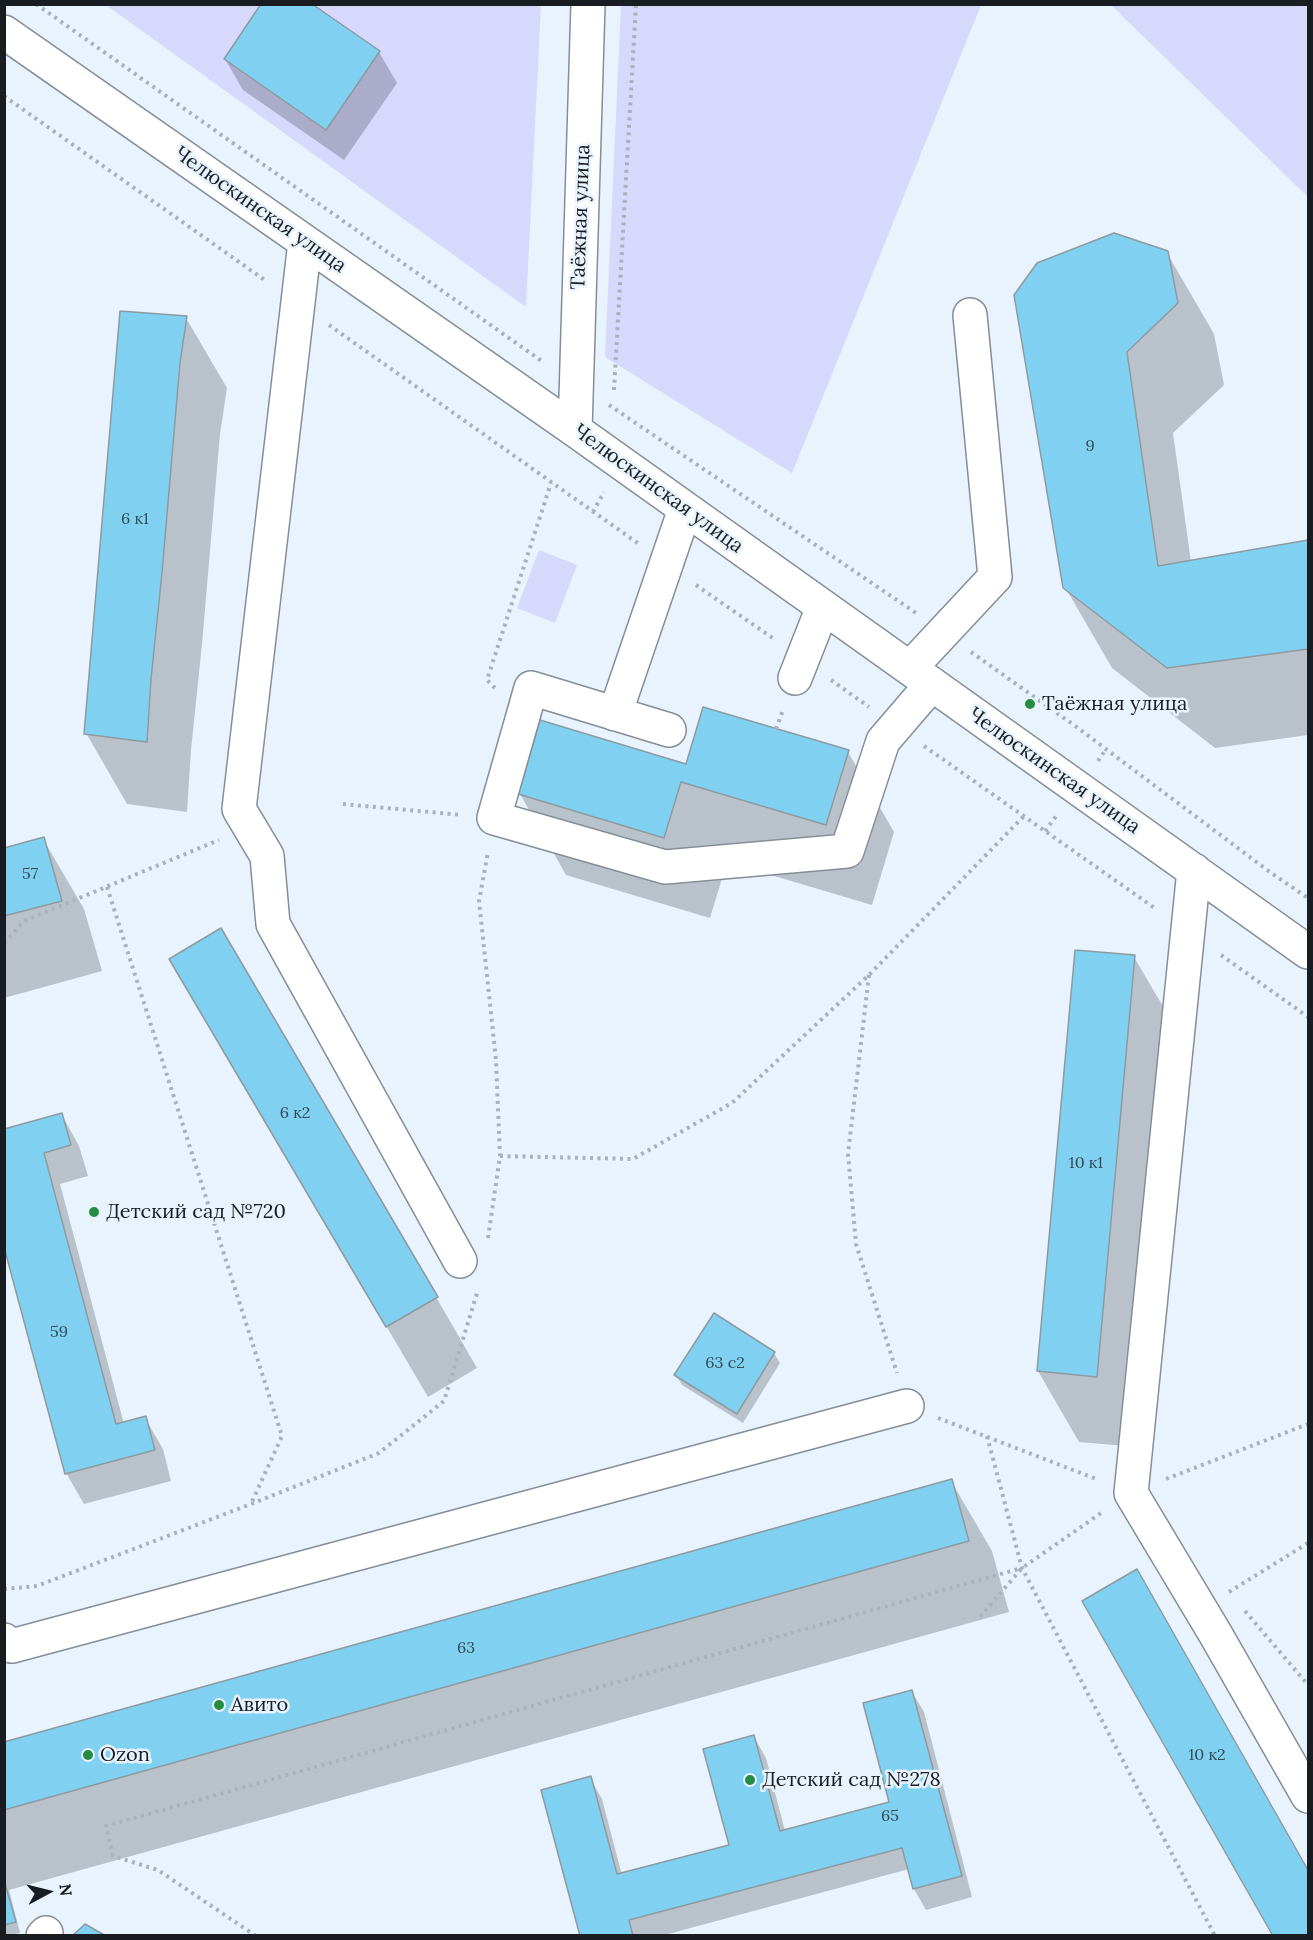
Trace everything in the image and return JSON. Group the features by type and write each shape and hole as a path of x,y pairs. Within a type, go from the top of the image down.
{"street":[{"name":"Таёжная улица","path":"575,430 588,4"},
{"name":"Челюскинская улица","path":"4,32 575,430 1308,952"},
{"path":"305,242 239,809 267,856 273,924 460,1261"},
{"path":"669,730 531,688 494,818 665,867 848,851 883,741 921,676 995,577 970,315"},
{"path":"615,714 685,508"},
{"path":"795,678 823,607"},
{"path":"1194,870 1131,1492 1308,1796"},
{"path":"4,1640 12,1646 907,1406"}],"path":[{"path":"36,4 575,385"},
{"path":"612,407 636,4"},
{"path":"523,717 487,680 551,483"},
{"path":"343,804 494,818 479,901 496,1060 500,1156 487,1243"},
{"path":"500,1156 633,1159 732,1103 869,975 1024,816"},
{"path":"4,943 24,921 250,827"},
{"path":"106,886 282,1436 251,1504"},
{"path":"869,975 848,1154 856,1244 907,1406 1131,1492"},
{"path":"4,1589 37,1586 379,1453 444,1401 478,1287"},
{"path":"987,1436 1022,1568 1215,1935"},
{"path":"1236,1601 1228,1592 1308,1543"},
{"path":"256,1935 158,1870 112,1856 106,1826 1022,1568"},
{"path":"1243,1609 1308,1685"}],"shaded area":[{"path":"106,5 541,5 526,307"},
{"path":"621,5 981,5 792,473 605,357"},
{"path":"1111,5 1308,5 1308,197"},
{"path":"539,550 577,565 555,623 517,608"}],"building":[{"path":"261,4 312,4 380,51 326,130 224,59"},
{"path":"1114,233 1168,251 1178,303 1127,352 1158,566 1308,540 1308,649 1167,668 1063,588 1014,295 1037,263"},
{"path":"120,311 187,316 180,363 147,742 84,734"},
{"path":"703,707 849,750 826,825 681,782 664,838 518,794 540,720 686,764"},
{"path":"44,837 62,901 4,916 4,848"},
{"path":"221,928 438,1297 386,1327 169,959"},
{"path":"1075,950 1135,955 1097,1377 1037,1371"},
{"path":"62,1113 71,1145 44,1153 116,1424 146,1416 155,1450 65,1474 4,1247 4,1129"},
{"path":"714,1313 775,1352 737,1414 674,1375"},
{"path":"952,1479 969,1541 4,1810 4,1742"},
{"path":"1137,1569 1308,1870 1308,1936 1273,1936 1082,1601"},
{"path":"912,1690 962,1876 913,1889 902,1848 629,1920 633,1936 580,1936 541,1790 591,1776 617,1874 729,1845 703,1749 754,1735 780,1831 889,1802 863,1703"},
{"path":"4,1880 16,1922 4,1925"},
{"path":"85,1924 106,1936 72,1936"}],"place":[{"name":"Таёжная улица","path":"1030,704"},
{"name":"Детский сад №720","path":"94,1212"},
{"name":"Авито","path":"219,1705"},
{"name":"Ozon","path":"88,1755"},
{"name":"Детский сад №278","path":"750,1780"}]}
